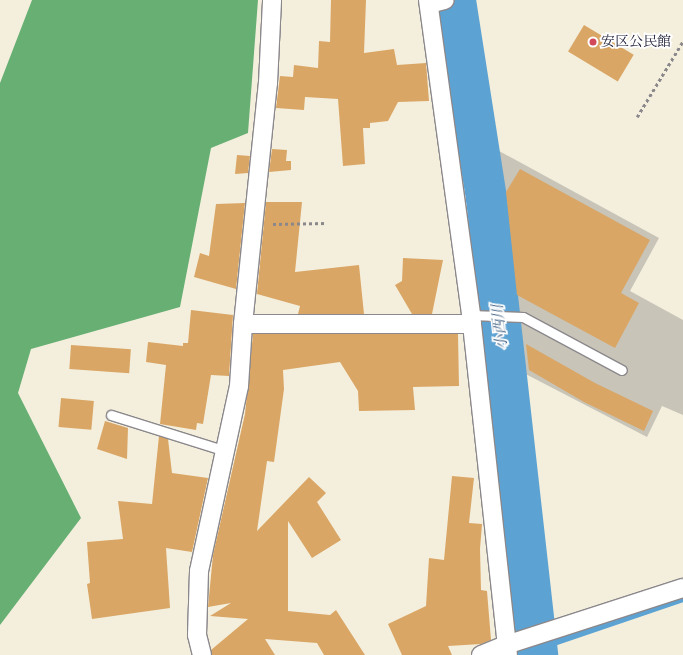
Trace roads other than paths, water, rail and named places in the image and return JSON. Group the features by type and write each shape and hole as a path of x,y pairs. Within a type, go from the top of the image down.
{"street":[{"path":"202,655 196,635 199,571 223,450 239,386 243,324 268,83 272,0"},
{"path":"434,1 472,319 507,650"},
{"path":"243,324 472,319"},
{"path":"481,655 507,650 683,588"}],"lane":[{"path":"472,319 522,317 622,370"},
{"path":"111,415 223,450"}],"waterway":[{"name":"小西川","path":"455,0 486,198 537,655"},
{"path":"536,648 683,598"},
{"path":"524,655 537,650"}],"place":[{"name":"安区公民館","path":"593,42"}]}
